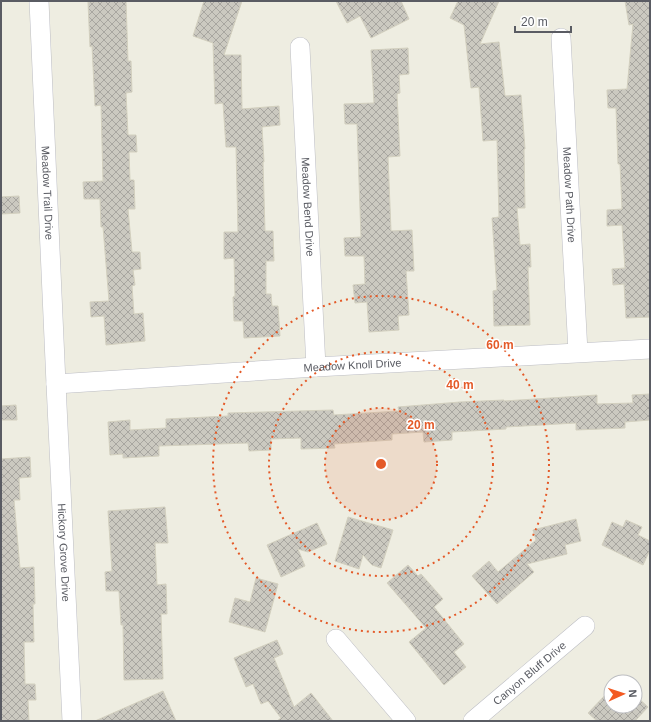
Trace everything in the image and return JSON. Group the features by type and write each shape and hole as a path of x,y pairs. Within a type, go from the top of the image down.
{"street":[{"name":"Meadow Trail Drive","path":"40,1 56,384"},
{"name":"Meadow Path Drive","path":"561,38 578,352"},
{"name":"Meadow Bend Drive","path":"300,47 316,367"},
{"name":"Meadow Knoll Drive","path":"56,384 316,367 650,349"},
{"name":"Hickory Grove Drive","path":"56,384 72,721"},
{"name":"Canyon Bluff Drive","path":"473,721 585,626"},
{"path":"336,639 406,721"}],"building":[{"path":"126,1 128,61 131,61 132,92 126,93 128,135 136,135 137,152 129,152 130,180 134,180 135,209 128,209 132,252 140,252 141,269 133,270 135,285 132,286 134,314 143,313 145,341 106,345 104,316 91,317 90,302 109,301 103,227 101,227 100,199 84,199 83,182 103,181 101,105 95,106 88,2"},
{"path":"204,1 242,1 224,55 241,55 242,109 279,106 280,125 262,127 265,231 273,231 274,261 266,261 266,294 271,294 272,306 278,306 280,336 244,338 243,321 234,321 234,258 224,259 224,232 238,232 236,147 226,147 223,103 215,104 213,43 193,36"},
{"path":"336,1 401,1 409,19 371,38 360,16 347,23"},
{"path":"458,1 499,1 480,44 499,42 505,96 521,95 525,149 525,208 517,208 520,245 530,244 531,267 528,267 530,325 494,326 493,291 497,290 492,218 499,217 497,140 483,141 479,87 471,88 464,25 450,18"},
{"path":"625,1 650,1 650,317 626,318 624,284 613,285 612,269 625,268 622,225 607,226 607,210 622,209 620,164 618,164 616,108 608,108 607,90 627,89 633,24 629,25"},
{"path":"408,48 409,74 399,75 400,93 397,94 400,156 388,157 391,231 412,230 414,271 406,271 409,315 398,316 399,330 369,332 367,302 355,303 353,285 365,284 364,256 345,256 344,238 361,237 357,124 345,124 344,104 374,103 371,50"},
{"path":"19,196 20,213 1,214 1,197"},
{"path":"650,394 650,420 625,422 625,428 576,430 576,423 452,432 452,440 424,442 423,432 392,434 392,440 334,444 335,448 301,449 301,438 271,439 271,450 249,451 248,443 159,446 159,456 123,458 123,454 110,455 108,422 130,420 130,430 166,428 166,419 228,416 228,413 333,410 334,415 399,411 398,407 460,402 504,401 597,395 597,404 633,403 632,395"},
{"path":"16,405 17,420 1,420 1,406"},
{"path":"30,457 31,477 19,478 20,500 14,500 20,568 34,567 34,642 24,642 25,684 35,684 36,700 28,700 29,721 1,721 1,459"},
{"path":"165,507 168,543 155,543 157,585 166,584 167,614 161,614 163,679 124,680 123,625 121,625 119,591 106,591 105,572 112,571 108,511"},
{"path":"348,517 393,530 381,568 372,565 363,555 359,569 335,561"},
{"path":"576,519 581,541 565,545 567,554 527,564 534,572 497,604 472,576 489,561 498,572 536,540 533,530"},
{"path":"626,520 642,527 638,535 650,541 650,550 643,565 602,545 612,522 623,527"},
{"path":"317,523 327,544 308,552 298,549 305,566 281,577 267,545"},
{"path":"408,565 418,576 421,574 443,599 434,607 464,644 454,652 466,667 444,685 409,642 426,628 387,583"},
{"path":"256,578 278,584 265,632 229,622 235,598 250,602"},
{"path":"277,640 283,654 274,658 294,707 311,693 333,721 277,721 281,718 268,701 261,704 253,684 246,687 234,658"},
{"path":"163,691 176,721 95,721"},
{"path":"603,697 603,714 642,714 635,721 597,721 588,713"},
{"path":"643,702 648,707 643,712"}]}
